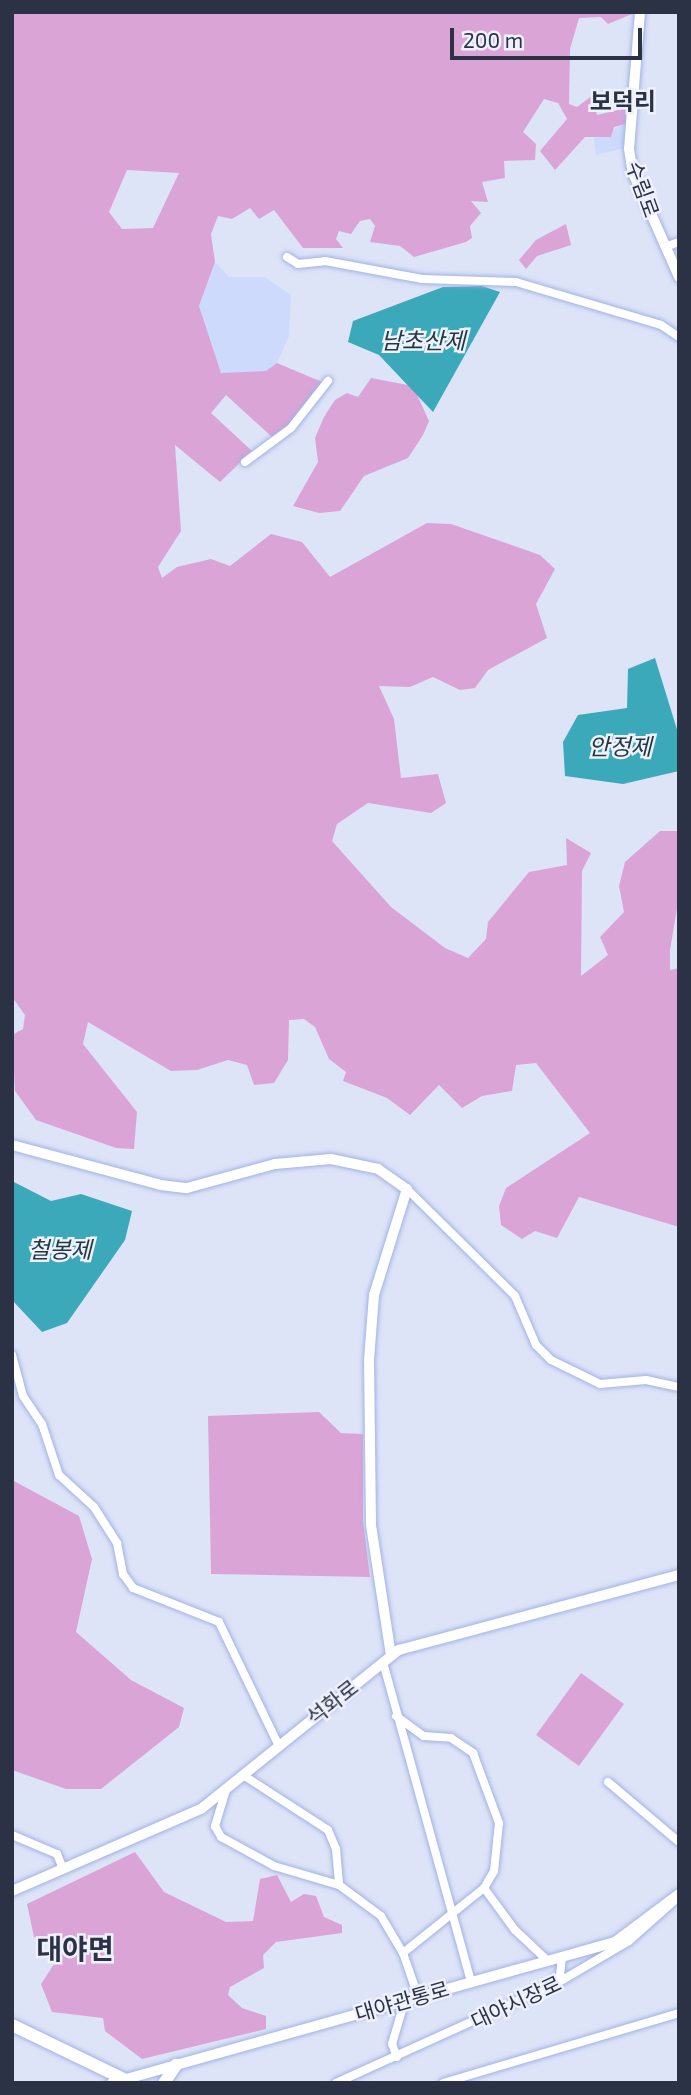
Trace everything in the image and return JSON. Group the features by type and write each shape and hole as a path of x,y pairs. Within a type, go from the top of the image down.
{"main road":[{"path":"12,2025 123,2082"},
{"path":"164,2083 176,2065"}],"street":[{"name":"수림로","path":"640,12 629,149 665,247 679,277"},
{"path":"665,247 679,242"},
{"path":"287,257 298,264 325,261 422,279 516,282 661,325 679,337"},
{"path":"245,462 291,428 328,381"},
{"path":"12,1145 75,1167 187,1188 275,1164 331,1159 378,1169 407,1189 515,1296 536,1345 551,1360 600,1384 646,1380 679,1387"},
{"path":"407,1189 374,1295 369,1360 371,1525 396,1716 471,1981"},
{"path":"12,1355 23,1396 42,1424 59,1475 94,1507 111,1534 133,1588 219,1622 278,1744"},
{"name":"석화로","path":"12,1891 192,1814 387,1659 679,1575"},
{"path":"396,1716 424,1736 451,1738 473,1753 484,1773 499,1824 494,1871 484,1888 403,1953"},
{"path":"243,1775 328,1830 336,1849 339,1885"},
{"path":"608,1782 679,1842"},
{"path":"227,1788 215,1826 220,1837 274,1866 339,1885 381,1916 403,1953 418,1996"},
{"path":"12,1835 57,1854 63,1869"},
{"path":"484,1888 515,1930 548,1961"},
{"name":"대야관통로","path":"123,2082 471,1981 562,1958 632,1933 679,1894"},
{"name":"대야시장로","path":"336,2083 528,1997 629,1941 664,1914 679,1894"},
{"path":"528,1997 560,1976 562,1958"},
{"path":"397,2057 392,2044 405,2000"},
{"path":"443,2083 679,2013"}],"shaded area":[{"path":"12,12 637,12 608,24 601,17 579,18 570,49 569,104 577,107 593,95 597,115 627,108 626,124 614,127 611,137 585,137 555,170 540,151 567,119 558,103 544,99 523,132 536,144 535,160 504,161 505,178 482,182 488,202 471,201 481,213 470,226 472,238 466,242 414,257 400,246 370,242 375,226 370,219 360,221 351,234 339,231 336,239 343,248 303,248 274,210 259,219 250,208 232,219 218,216 211,234 215,262 199,306 221,373 266,371 277,363 322,382 291,424 272,437 226,395 211,413 252,451 220,482 175,445 181,531 158,567 162,578 177,567 211,559 230,566 271,534 302,542 330,577 427,523 451,524 540,555 555,569 536,604 547,638 488,670 475,688 460,690 433,677 410,687 379,686 394,719 401,778 438,774 446,803 431,813 368,803 337,824 332,841 391,907 445,948 468,958 486,939 488,922 529,872 567,865 566,838 591,853 582,871 581,976 608,955 600,937 624,912 619,886 625,862 660,831 679,831 679,897 670,950 670,970 679,968 679,1227 579,1197 557,1238 535,1231 522,1239 501,1225 499,1206 506,1188 590,1133 536,1063 516,1065 512,1091 482,1096 462,1108 439,1085 410,1115 387,1098 343,1081 346,1072 329,1059 315,1027 304,1019 289,1020 288,1060 274,1083 254,1085 247,1065 228,1060 197,1070 171,1071 88,1022 83,1044 137,1112 134,1149 116,1148 36,1120 15,1091 12,1035 23,1029 25,1015 12,997","holes":["127,170 179,173 153,228 122,229 109,212"]},
{"path":"626,124 625,148 596,155 594,138"},
{"path":"566,224 571,245 537,256 526,269 519,260 536,240"},
{"path":"215,262 229,277 265,277 291,295 289,336 277,363 266,371 221,374 199,306"},
{"path":"371,378 413,386 429,421 423,435 408,458 364,476 340,511 319,513 293,506 318,462 315,438 324,417 335,400 347,393 358,397"},
{"path":"319,1412 341,1433 363,1434 363,1521 370,1577 211,1574 208,1416"},
{"path":"12,1480 79,1516 92,1559 76,1632 131,1680 184,1708 179,1727 101,1789 66,1789 12,1770"},
{"path":"581,1673 624,1704 579,1766 536,1735"},
{"path":"135,1852 164,1892 226,1922 253,1921 260,1879 277,1875 291,1902 304,1894 316,1896 324,1917 342,1925 342,1933 276,1942 263,1955 264,1968 230,1987 228,1995 242,2008 266,2016 266,2029 142,2059 105,2031 103,2018 52,2012 41,1984 58,1958 47,1943 34,1937 27,1904"}],"water":[{"name":"남초산제","path":"482,286 500,292 433,412 379,355 348,342 353,321 443,287"},
{"name":"안정제","path":"655,658 679,736 679,771 623,784 565,776 563,742 578,715 627,708 628,669"},
{"name":"철봉제","path":"12,1181 51,1201 81,1194 132,1211 125,1240 67,1323 42,1332 12,1300"}],"district":[{"name":"보덕리","path":"623,101"},
{"name":"대야면","path":"75,1948"}]}
